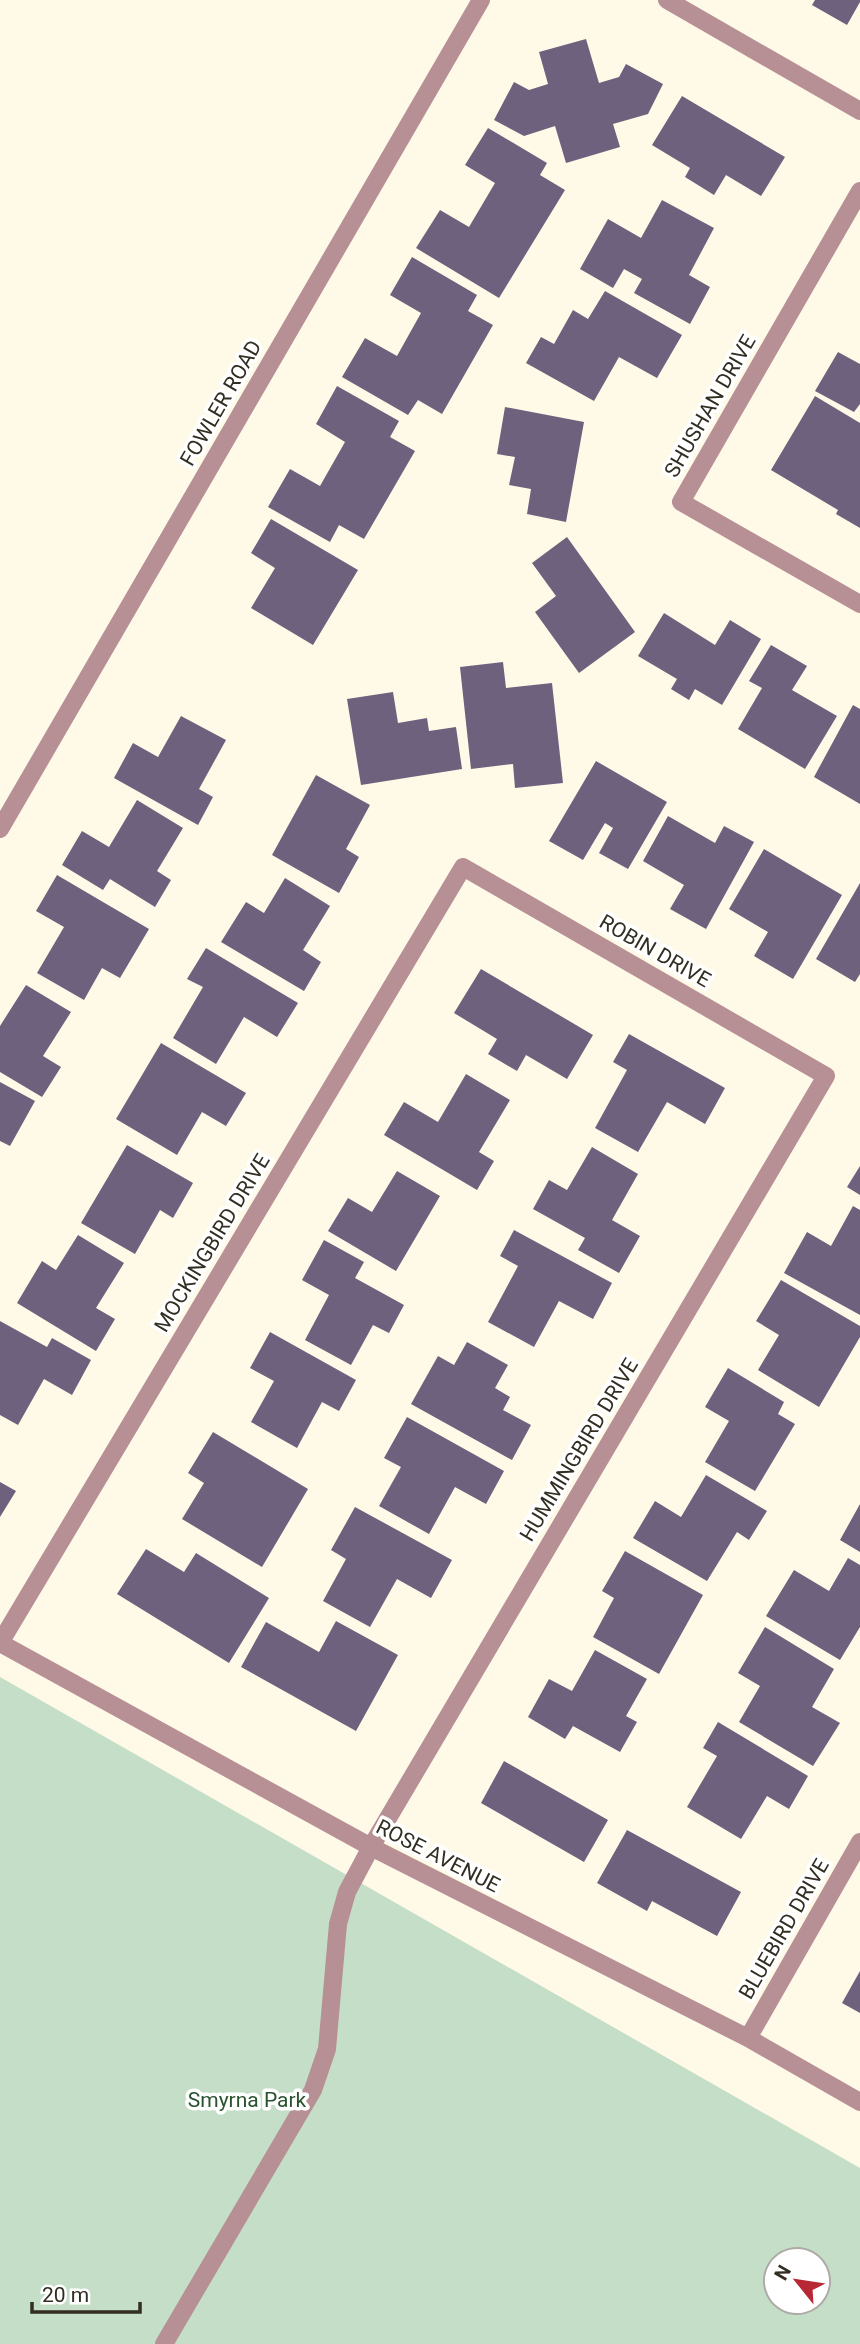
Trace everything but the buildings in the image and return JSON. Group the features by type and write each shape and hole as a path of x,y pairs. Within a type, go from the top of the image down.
{"street":[{"name":"FOWLER ROAD","path":"0,829 481,0"},
{"path":"667,0 860,111"},
{"name":"SHUSHAN DRIVE","path":"860,191 681,502 860,604"},
{"name":"ROBIN DRIVE","path":"463,867 825,1076"},
{"name":"MOCKINGBIRD DRIVE","path":"0,1643 463,867"},
{"name":"HUMMINGBIRD DRIVE","path":"164,2344 313,2090 327,2049 338,1924 347,1892 825,1076"},
{"name":"ROSE AVENUE","path":"0,1643 371,1847 748,2038 860,2102"},
{"name":"BLUEBIRD DRIVE","path":"748,2038 860,1842"}],"green space":[{"name":"Smyrna Park","path":"0,1677 860,2168 860,2344 0,2344"}]}
